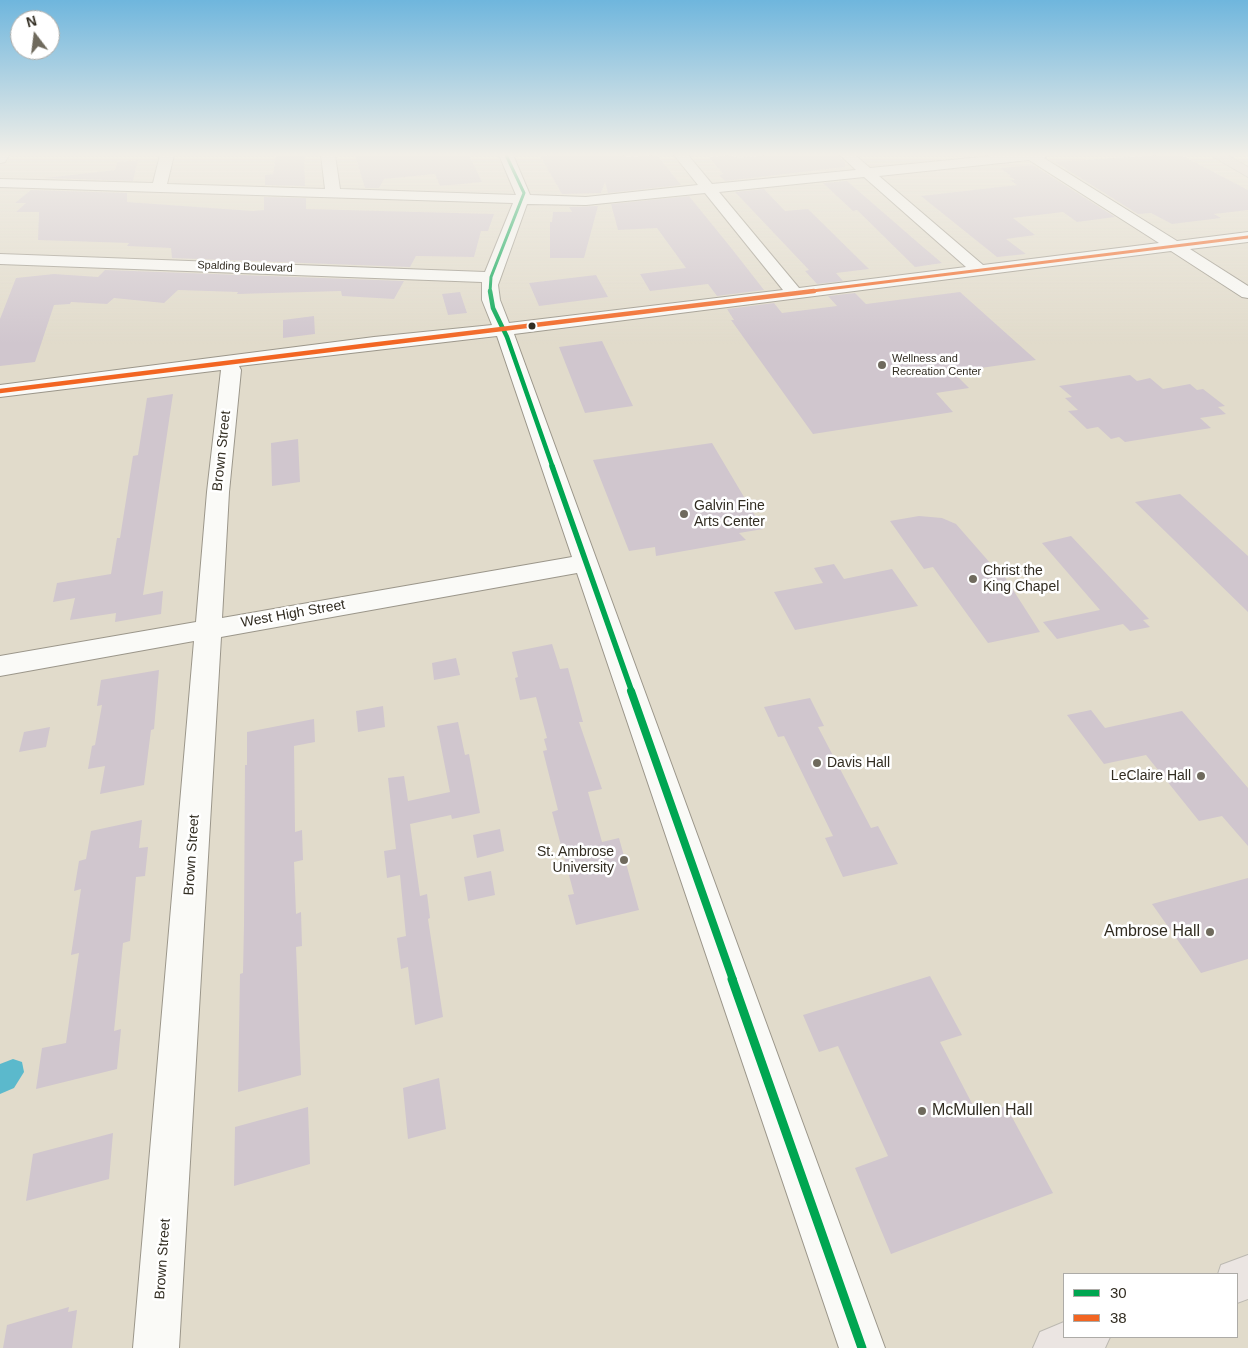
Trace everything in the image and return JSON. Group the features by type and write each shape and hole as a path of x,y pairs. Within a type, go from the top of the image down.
{"main road":[{"path":"1056,1348 1083,1338"}],"street":[{"path":"515,218 491,277 489,289 862,1348"},
{"path":"733,218 794,293"},
{"path":"919,218 980,272"},
{"path":"1131,218 1248,293"},
{"path":"0,391 383,342 504,330 794,293 980,272 1248,237"},
{"name":"Spalding Boulevard","path":"0,258 491,277"},
{"name":"Brown Street","path":"156,1348 218,492 230,370 228,362"},
{"name":"West High Street","path":"0,666 586,563"}],"water":[{"path":"13,1059 22,1062 24,1072 14,1088 0,1094 0,1064"}],"building":[{"path":"39,218 493,218 488,231 481,231 474,257 416,256 410,267 172,258 171,248 127,246 129,243 38,240"},
{"path":"552,218 595,218 584,258 550,258 550,222 552,222"},
{"path":"615,218 707,218 764,290 717,296 708,284 650,291 640,274 686,268 657,228 618,230"},
{"path":"760,218 817,218 869,269 836,273 843,281 817,284 805,271 809,270"},
{"path":"865,218 890,218 942,263 915,267"},
{"path":"948,218 1014,218 1035,235 1006,239 1026,254 997,257"},
{"path":"1071,218 1108,218 1077,222"},
{"path":"1160,218 1221,218 1172,224"},
{"path":"105,270 404,281 394,299 342,296 341,291 237,294 238,292 178,290 164,303 114,298 107,304 71,302 70,304 54,305 35,362 0,366 0,319 16,278 54,274 98,277"},
{"path":"596,275 608,297 539,306 529,283"},
{"path":"460,292 467,313 448,315 442,294"},
{"name":"Wellness and Recreation Center","path":"960,292 1036,360 953,372 969,388 936,393 953,412 813,434 731,320 734,320 727,309 774,303 782,313 837,306 828,296 855,293 866,304"},
{"path":"314,316 315,334 283,338 283,320"},
{"path":"602,341 633,406 585,413 559,347"},
{"path":"1130,375 1137,381 1150,378 1163,389 1190,384 1197,390 1203,389 1225,406 1218,407 1226,414 1200,418 1211,428 1125,442 1119,437 1111,439 1098,427 1087,429 1068,411 1078,410 1065,398 1072,397 1059,386"},
{"path":"173,394 143,595 163,591 161,614 115,622 116,613 70,620 75,598 53,602 57,583 111,574 117,538 120,538 133,456 138,455 147,398"},
{"path":"298,439 300,482 272,486 271,443"},
{"name":"Galvin Fine Arts Center","path":"712,443 763,529 739,533 746,540 656,556 655,547 629,551 593,460"},
{"path":"1180,494 1248,556 1248,612 1135,502"},
{"name":"Christ the King Chapel","path":"919,516 942,518 956,524 998,572 1001,571 1040,632 988,643 933,567 924,569 890,521"},
{"path":"1071,536 1149,619 1143,620 1150,627 1130,631 1123,624 1057,639 1043,622 1100,610 1042,543"},
{"path":"834,564 844,579 892,569 918,606 795,630 774,592 823,583 814,568"},
{"path":"552,644 560,669 568,668 583,722 579,722 602,789 588,792 602,842 619,838 639,910 576,925 568,895 574,894 552,812 558,810 543,751 547,750 544,739 547,738 536,697 520,700 515,678 518,677 512,652"},
{"path":"456,658 460,675 434,680 432,663"},
{"path":"159,670 154,729 151,730 144,785 100,794 105,766 88,769 92,746 95,745 102,705 97,706 101,680"},
{"name":"Davis Hall","path":"810,698 824,726 818,727 871,828 878,826 898,864 843,877 825,838 833,836 784,736 778,737 764,707"},
{"path":"383,706 385,727 358,732 356,711"},
{"name":"LeClaire Hall","path":"1091,710 1105,728 1182,711 1248,788 1248,846 1222,816 1199,821 1146,755 1104,764 1067,715"},
{"path":"314,719 315,742 294,746 295,832 302,830 303,860 294,862 296,914 301,912 302,946 296,947 301,1075 238,1092 240,974 243,973 247,732"},
{"path":"458,722 465,755 469,754 480,813 452,819 451,815 410,824 420,896 427,894 430,918 428,919 443,1017 415,1025 408,967 401,969 397,938 406,936 400,875 387,878 384,851 396,849 388,778 404,776 408,801 450,792 437,726"},
{"path":"50,727 46,747 19,752 24,732"},
{"path":"142,820 139,848 148,847 145,876 136,877 130,941 123,943 114,1031 121,1029 117,1069 36,1089 42,1048 66,1043 79,953 71,955 81,889 74,891 79,861 86,859 91,831"},
{"path":"500,829 504,851 477,858 473,835"},
{"path":"491,871 495,895 468,901 464,877"},
{"name":"Ambrose Hall","path":"1248,878 1248,959 1201,973 1152,904"},
{"name":"McMullen Hall","path":"930,976 962,1035 940,1042 978,1115 1006,1106 1053,1193 891,1254 855,1168 888,1156 838,1046 819,1052 803,1015"},
{"path":"439,1078 446,1129 408,1139 403,1088"},
{"path":"308,1107 310,1164 234,1186 235,1127"},
{"path":"113,1133 109,1179 26,1201 33,1154"},
{"path":"69,1307 68,1312 77,1310 72,1348 3,1348 7,1325"}],"transit line":[{"name":"30","path":"514,218 491,277 490,292 493,308 507,337 862,1348"},
{"name":"38","path":"0,391 374,343 536,326 1248,237"}],"place":[{"name":"Wellness and Recreation Center","path":"882,365"},
{"name":"Galvin Fine Arts Center","path":"684,514"},
{"name":"Christ the King Chapel","path":"973,579"},
{"name":"Davis Hall","path":"817,763"},
{"name":"LeClaire Hall","path":"1201,776"},
{"name":"St. Ambrose University","path":"624,860"},
{"name":"Ambrose Hall","path":"1210,932"},
{"name":"McMullen Hall","path":"922,1111"}]}
